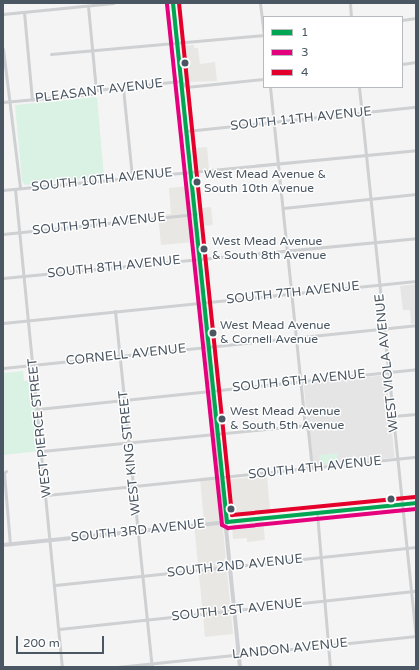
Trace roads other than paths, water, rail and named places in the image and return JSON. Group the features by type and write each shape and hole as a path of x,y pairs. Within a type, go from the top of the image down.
{"street":[{"path":"3,14 113,3"},
{"path":"173,3 214,390 240,667"},
{"path":"260,3 263,27"},
{"path":"350,3 351,16"},
{"path":"88,6 96,90"},
{"path":"24,12 32,100"},
{"path":"403,20 416,18"},
{"path":"52,54 263,35"},
{"path":"3,49 7,98 10,101 20,188"},
{"path":"403,64 416,62"},
{"name":"PLEASANT AVENUE","path":"3,102 91,94 96,90 181,81 186,87 263,79"},
{"path":"123,88 132,176"},
{"path":"270,88 288,251 300,381 312,468"},
{"name":"WEST VIOLA AVENUE","path":"359,88 416,639"},
{"name":"SOUTH 11TH AVENUE","path":"186,131 416,107"},
{"name":"SOUTH 10TH AVENUE","path":"3,190 132,176 191,173 279,165 416,150"},
{"name":"WEST PIERCE STREET","path":"14,189 34,364 62,667"},
{"path":"283,208 416,194"},
{"name":"SOUTH 9TH AVENUE","path":"3,234 196,214"},
{"name":"SOUTH 8TH AVENUE","path":"3,278 416,238"},
{"name":"SOUTH 7TH AVENUE","path":"3,323 416,281"},
{"name":"WEST KING STREET","path":"115,311 152,665"},
{"name":"CORNELL AVENUE","path":"3,368 416,325"},
{"name":"SOUTH 6TH AVENUE","path":"38,409 416,369"},
{"path":"393,416 416,414"},
{"path":"42,451 306,425"},
{"name":"SOUTH 4TH AVENUE","path":"47,495 416,457"},
{"path":"6,471 4,474 10,544"},
{"name":"SOUTH 3RD AVENUE","path":"3,545 416,503"},
{"path":"317,513 330,667"},
{"name":"SOUTH 2ND AVENUE","path":"55,585 416,547"},
{"name":"SOUTH 1ST AVENUE","path":"59,629 416,591"},
{"name":"LANDON AVENUE","path":"117,667 152,665 239,654 416,636"}],"place":[{"name":"West Mead Avenue & South 10th Avenue","path":"197,182"},
{"name":"West Mead Avenue & South 8th Avenue","path":"204,249"},
{"name":"West Mead Avenue & Cornell Avenue","path":"213,333"},
{"name":"West Mead Avenue & South 5th Avenue","path":"222,419"}]}
